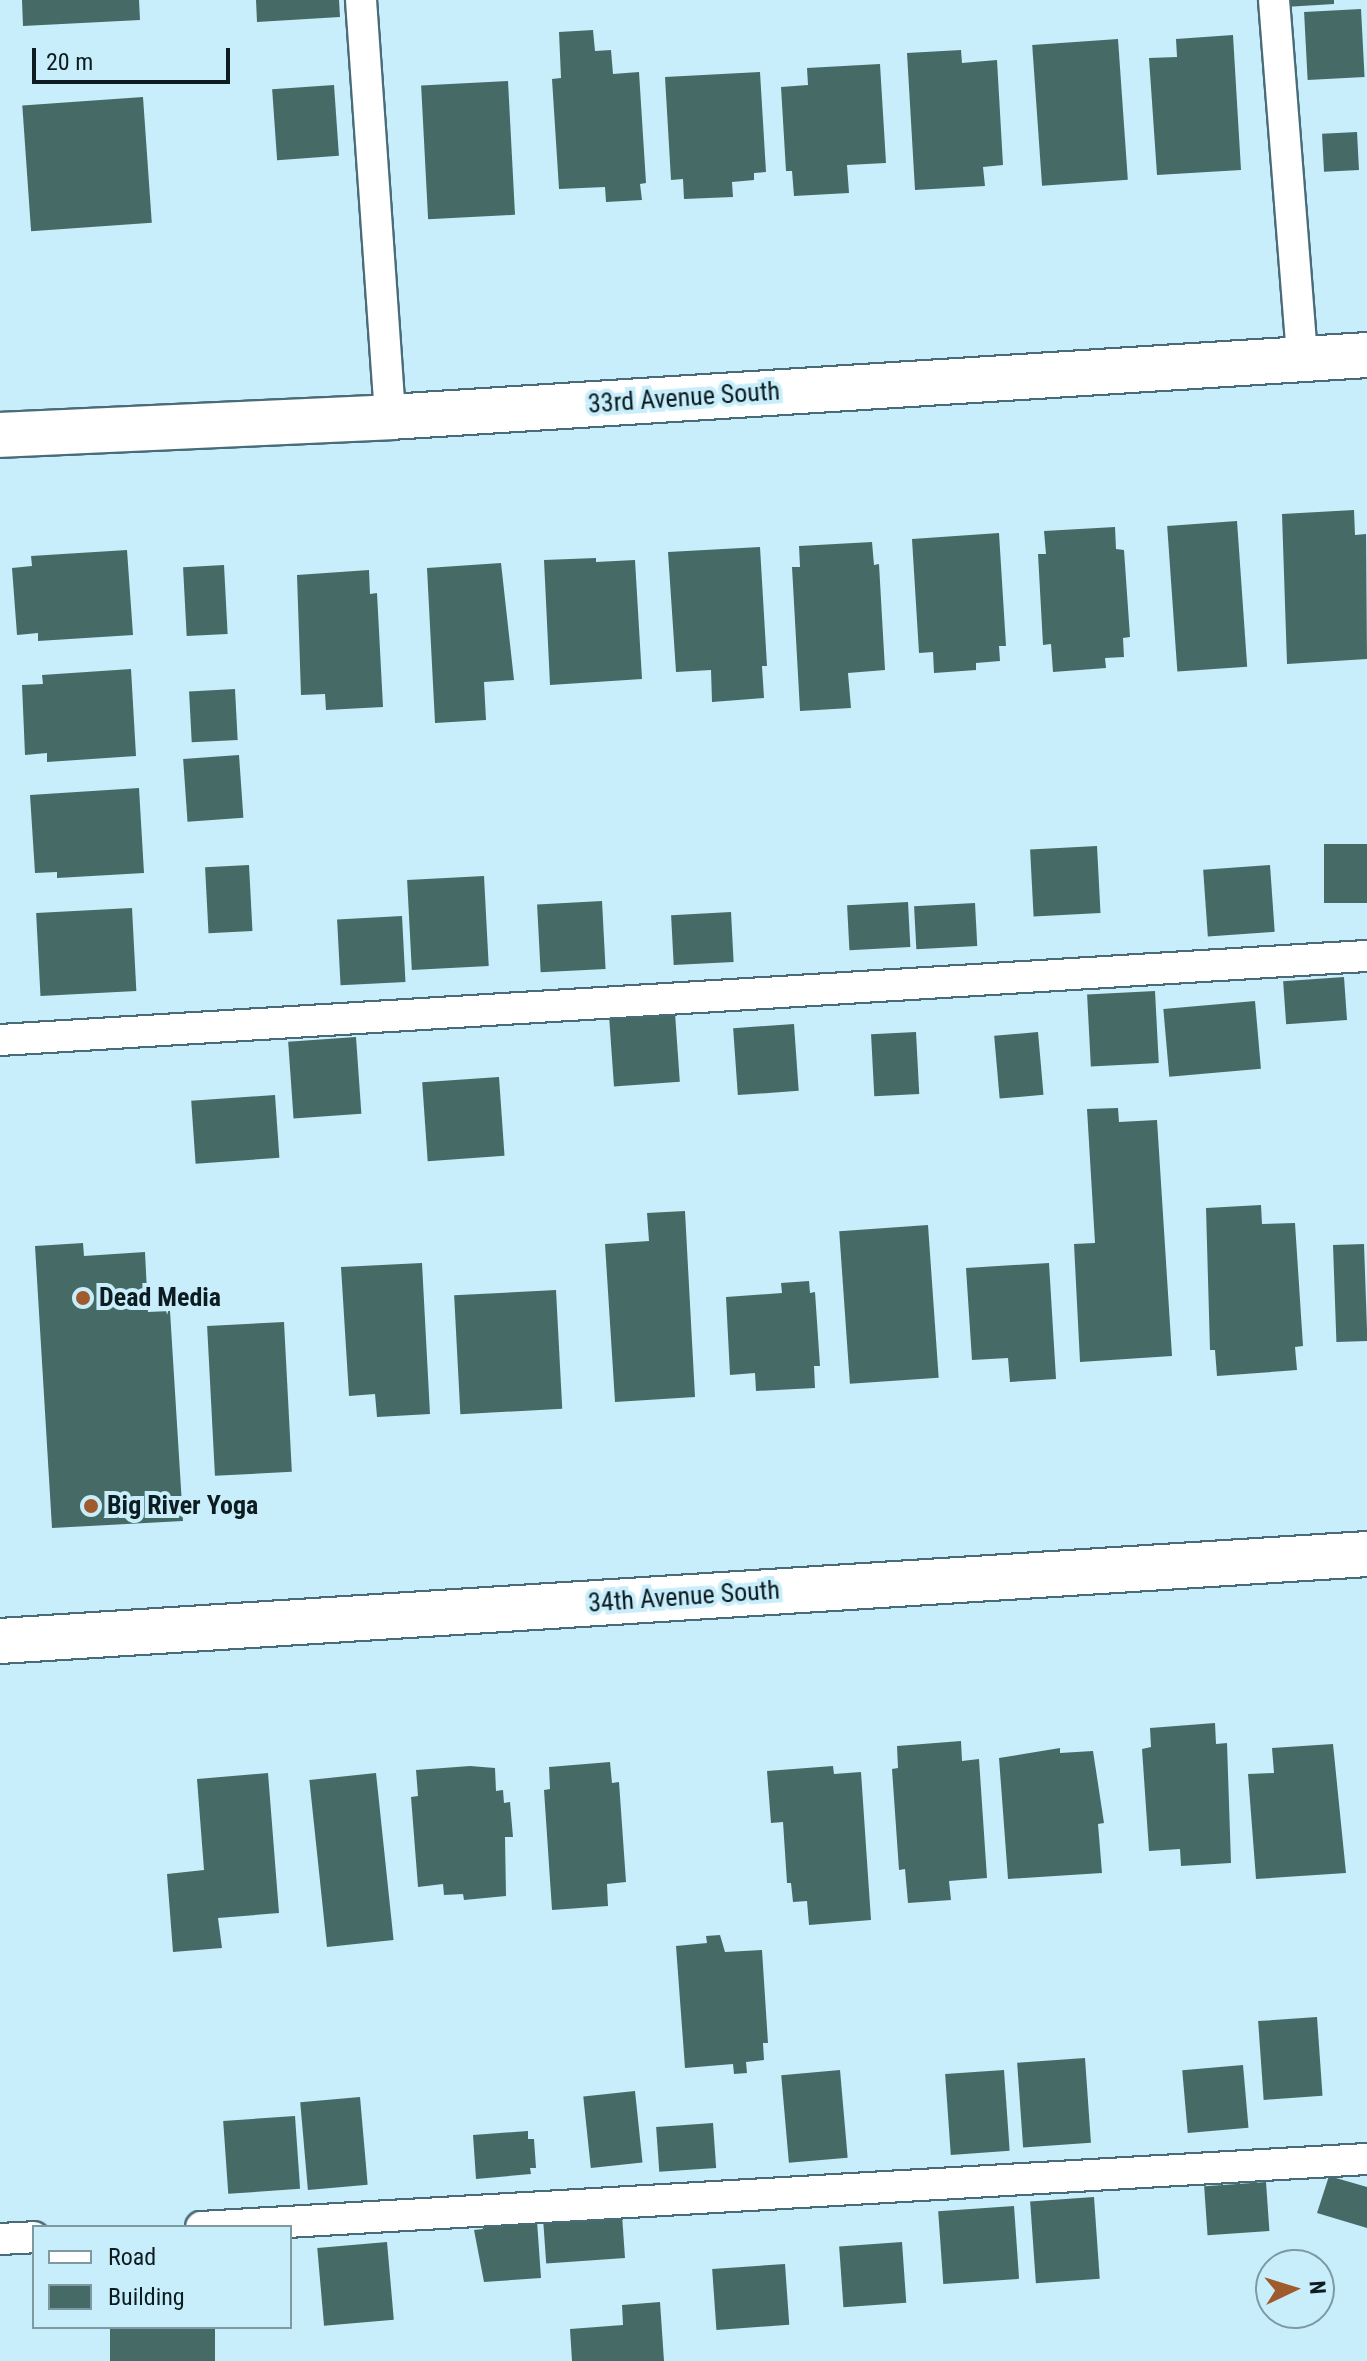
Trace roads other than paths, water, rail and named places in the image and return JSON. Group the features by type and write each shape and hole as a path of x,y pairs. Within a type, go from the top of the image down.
{"street":[{"name":"33rd Avenue South","path":"0,435 390,417 1367,355"},
{"name":"34th Avenue South","path":"0,1641 1367,1554"}],"lane":[{"path":"361,0 390,417"},
{"path":"1274,0 1302,359"},
{"path":"0,1040 1367,956"},
{"path":"235,2225 1367,2159"},
{"path":"0,2239 32,2237"}],"place":[{"name":"Dead Media","path":"83,1298"},
{"name":"Big River Yoga","path":"91,1506"}]}
